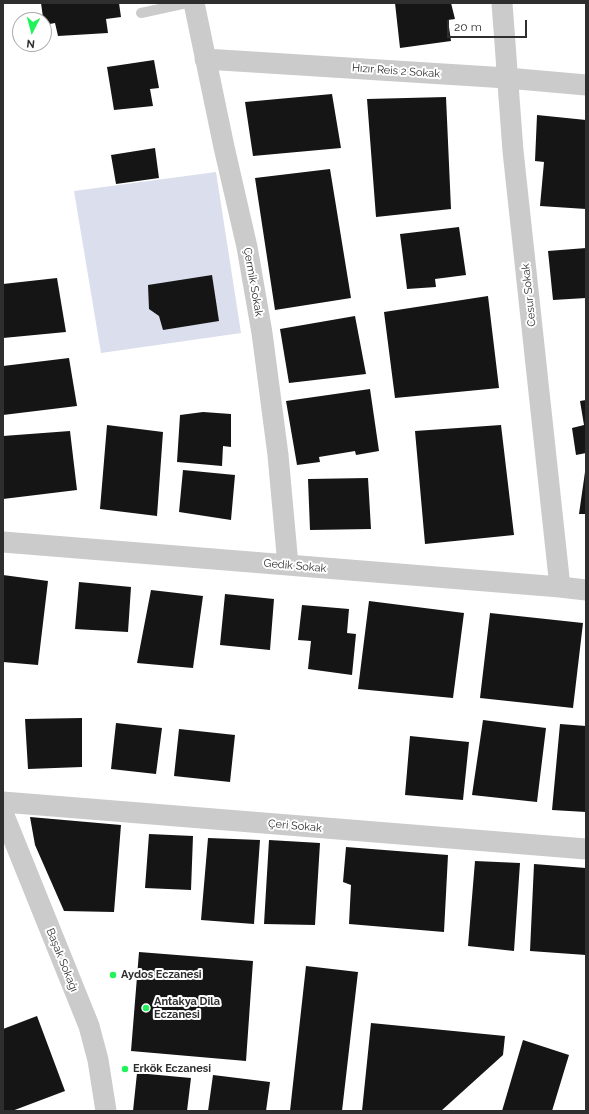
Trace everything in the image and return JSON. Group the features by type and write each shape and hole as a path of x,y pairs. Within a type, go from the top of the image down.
{"street":[{"name":"Çermik Sokak","path":"194,3 247,246 262,332 278,455 288,565"},
{"name":"Cesur Sokak","path":"502,3 513,151 560,587"},
{"name":"Hızır Reis 2 Sokak","path":"205,59 507,78 586,85"},
{"name":"Gedik Sokak","path":"3,542 586,590"},
{"name":"Çeri Sokak","path":"3,802 586,850"},
{"name":"Başak Sokağı","path":"3,813 89,1026 98,1060 106,1111"}],"lane":[{"path":"141,13 187,3"}],"shaded area":[{"path":"216,172 241,333 101,353 74,191"}],"building":[{"path":"41,3 119,3 121,17 106,19 108,33 58,36 55,23 52,24 52,12 42,12"},
{"path":"395,3 451,3 455,19 448,20 451,41 400,48"},
{"path":"154,60 159,88 150,89 153,106 114,110 107,67"},
{"path":"332,94 341,148 253,156 245,102"},
{"path":"446,97 451,209 376,217 367,99"},
{"path":"537,115 586,120 586,209 540,206 544,162 535,161"},
{"path":"155,148 159,178 116,184 111,155"},
{"path":"330,169 351,298 275,310 255,178"},
{"path":"459,227 466,275 435,279 436,287 407,289 400,234"},
{"path":"586,248 586,298 553,300 548,251"},
{"path":"212,275 219,321 163,330 159,316 149,309 148,285"},
{"path":"57,278 66,332 3,338 3,284"},
{"path":"488,296 499,388 395,398 384,312"},
{"path":"355,316 366,374 289,383 280,329"},
{"path":"69,358 77,406 3,415 3,366"},
{"path":"370,389 379,451 356,455 355,451 319,457 320,462 297,465 286,401"},
{"path":"586,400 586,453 576,455 572,428 584,425 580,401"},
{"path":"203,412 231,414 231,447 223,446 222,466 177,462 180,415"},
{"path":"107,425 163,432 157,516 100,509"},
{"path":"501,425 514,535 425,544 415,431"},
{"path":"70,431 77,490 3,499 3,436"},
{"path":"183,470 235,475 231,520 179,512"},
{"path":"585,472 586,514 579,514"},
{"path":"368,478 371,529 310,530 308,479"},
{"path":"3,575 48,581 38,665 3,662"},
{"path":"79,582 131,587 128,632 75,629"},
{"path":"151,590 203,596 193,668 137,663"},
{"path":"225,594 274,599 270,650 220,645"},
{"path":"369,601 464,613 453,698 358,689"},
{"path":"302,605 349,609 347,633 356,634 352,675 308,669 311,641 298,640"},
{"path":"490,613 583,623 573,708 480,698"},
{"path":"82,718 82,767 28,769 25,719"},
{"path":"483,720 546,728 537,802 472,795"},
{"path":"116,723 162,728 156,774 111,769"},
{"path":"560,724 586,726 586,812 552,810"},
{"path":"179,729 235,735 230,782 174,776"},
{"path":"410,736 469,742 463,800 405,795"},
{"path":"30,817 121,825 114,912 64,911 35,845"},
{"path":"149,834 193,836 191,890 145,888"},
{"path":"208,838 260,840 254,924 201,920"},
{"path":"269,840 320,843 315,925 264,924"},
{"path":"346,847 448,855 444,932 349,924 351,885 343,882"},
{"path":"475,861 520,863 514,951 468,946"},
{"path":"534,864 586,868 586,955 530,951"},
{"path":"139,952 253,961 246,1061 131,1051"},
{"path":"306,966 358,972 342,1111 290,1111"},
{"path":"37,1016 65,1091 12,1111 3,1111 3,1029"},
{"path":"371,1023 505,1036 503,1055 441,1111 362,1111"},
{"path":"523,1040 569,1055 552,1111 502,1111"},
{"path":"137,1073 191,1078 187,1111 133,1111"},
{"path":"213,1075 270,1082 266,1111 208,1111"}],"place":[{"name":"Aydos Eczanesi","path":"113,975"},
{"name":"Antakya Dila Eczanesi","path":"146,1008"},
{"name":"Erkök Eczanesi","path":"125,1069"}]}
